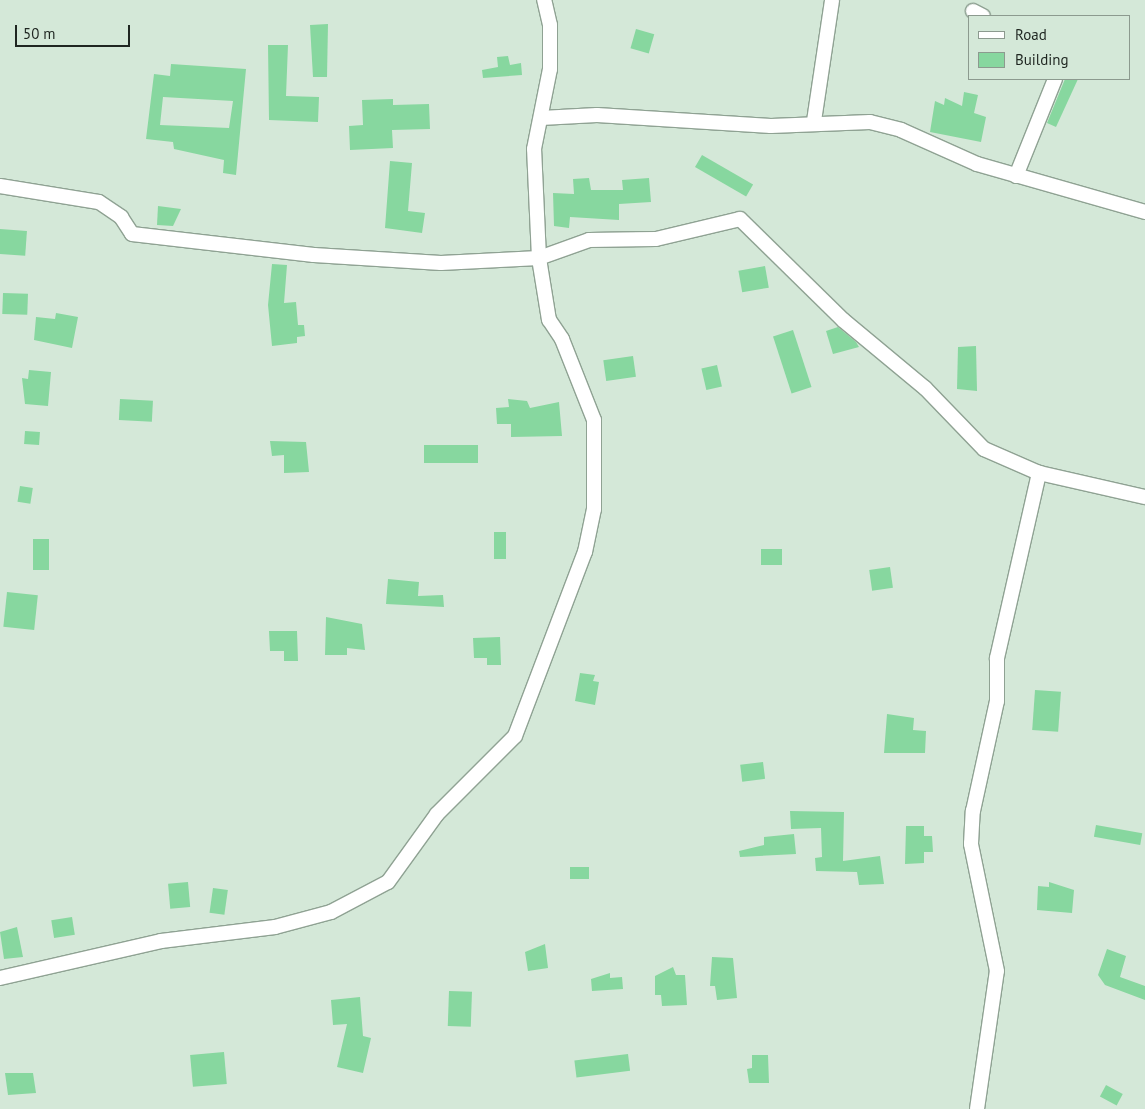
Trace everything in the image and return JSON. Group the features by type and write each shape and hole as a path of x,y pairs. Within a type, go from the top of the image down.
{"street":[{"path":"0,978 161,941 275,927 330,912 388,882 437,814 516,736 585,552 594,509 594,420 562,339 549,320 538,258 534,149 550,69 550,25 544,0"},
{"path":"814,122 832,0"},
{"path":"1016,176 1055,80"},
{"path":"541,118 670,118 771,126 814,122 870,122 900,130 1016,176 1145,212"},
{"path":"0,186 99,202 121,217 132,234 314,255 441,263 538,258 589,240 656,239 740,219 843,320 925,388 962,430 984,449 1040,473 1145,497"},
{"path":"977,1109 997,971 971,844 973,811 997,701 997,658 1040,473"}],"building":[{"path":"328,24 327,77 313,77 310,25"},
{"path":"636,29 654,34 649,53 630,48"},
{"path":"268,45 288,45 286,96 319,97 318,122 269,120"},
{"path":"508,56 510,65 521,63 522,75 483,78 482,70 498,67 497,57"},
{"path":"171,64 246,69 236,175 223,173 224,160 174,149 173,142 146,139 154,74 170,76","holes":["163,97 233,101 229,128 160,125"]},
{"path":"1065,80 1078,80 1056,127 1047,123"},
{"path":"964,92 978,95 974,113 986,117 981,142 930,132 935,101 944,105 945,98 962,106"},
{"path":"393,99 393,105 429,104 430,129 392,130 393,148 350,150 349,126 363,125 362,100"},
{"path":"702,155 753,184 746,197 695,167"},
{"path":"390,161 412,163 408,211 425,213 422,233 385,228"},
{"path":"589,178 591,190 623,190 622,180 649,178 651,202 619,204 619,220 570,217 569,228 554,226 553,193 574,194 573,179"},
{"path":"158,206 181,209 173,226 157,225"},
{"path":"0,229 27,231 25,256 0,254"},
{"path":"272,264 287,265 284,303 296,302 298,325 304,325 305,336 297,337 297,343 272,346 268,305"},
{"path":"765,266 769,288 742,292 738,271"},
{"path":"3,293 28,294 27,315 2,314"},
{"path":"56,313 78,317 72,348 34,340 36,317 55,319"},
{"path":"838,327 856,342 859,347 833,354 826,331"},
{"path":"793,330 812,387 792,394 773,336"},
{"path":"976,346 977,391 957,389 958,347"},
{"path":"633,356 636,377 606,381 603,360"},
{"path":"717,365 722,386 706,390 701,369"},
{"path":"29,370 51,372 48,406 25,404 22,378 28,379"},
{"path":"120,399 153,401 152,422 119,420"},
{"path":"508,399 527,401 530,408 559,402 562,436 511,437 511,424 497,424 496,408 509,407"},
{"path":"25,431 40,432 39,445 24,444"},
{"path":"270,441 306,442 309,472 284,473 284,455 272,456"},
{"path":"424,445 478,445 478,463 424,463"},
{"path":"20,486 33,488 30,504 17,502"},
{"path":"494,532 506,532 506,559 494,559"},
{"path":"33,539 49,539 49,570 33,570"},
{"path":"761,549 782,549 782,565 761,565"},
{"path":"890,567 893,588 872,591 869,570"},
{"path":"388,579 419,582 418,596 443,595 444,607 386,604"},
{"path":"7,592 38,595 34,630 3,627"},
{"path":"326,617 362,624 365,650 347,648 347,655 325,655"},
{"path":"269,631 297,631 298,661 284,661 284,651 270,651"},
{"path":"500,637 501,665 487,665 487,658 474,658 473,638"},
{"path":"580,673 595,675 593,681 599,682 595,705 575,701"},
{"path":"1035,690 1061,692 1058,732 1032,730"},
{"path":"887,714 914,718 913,730 926,731 925,753 884,753"},
{"path":"763,762 765,779 742,782 740,765"},
{"path":"790,811 844,812 843,861 880,856 884,884 859,885 857,872 816,871 815,858 822,857 821,828 791,829"},
{"path":"1096,825 1142,833 1140,845 1094,837"},
{"path":"906,826 924,826 924,836 932,836 933,852 924,852 924,863 905,864"},
{"path":"794,834 796,854 740,857 739,851 764,845 764,837"},
{"path":"570,867 589,867 589,879 570,879"},
{"path":"188,882 190,907 170,909 168,884"},
{"path":"1049,882 1074,890 1072,913 1037,910 1038,886 1049,887"},
{"path":"213,888 228,890 224,915 210,913"},
{"path":"72,917 75,935 54,938 51,920"},
{"path":"17,927 23,957 4,959 0,932"},
{"path":"545,944 548,968 528,971 525,952"},
{"path":"1107,949 1126,956 1120,977 1145,986 1145,1000 1105,985 1098,975"},
{"path":"712,957 733,958 737,998 717,1000 715,986 710,986"},
{"path":"673,967 676,975 685,975 687,1005 662,1006 661,995 655,995 655,976"},
{"path":"610,973 610,978 622,977 623,989 592,991 591,979"},
{"path":"449,991 472,992 471,1027 448,1026"},
{"path":"360,997 363,1036 371,1038 363,1073 337,1067 347,1024 333,1025 331,1000"},
{"path":"224,1052 227,1084 193,1087 190,1055"},
{"path":"628,1054 630,1071 576,1077 574,1061"},
{"path":"752,1055 768,1055 769,1083 749,1083 747,1069 752,1068"},
{"path":"5,1073 33,1073 36,1093 8,1095"},
{"path":"1106,1085 1123,1094 1117,1105 1100,1096"}]}
